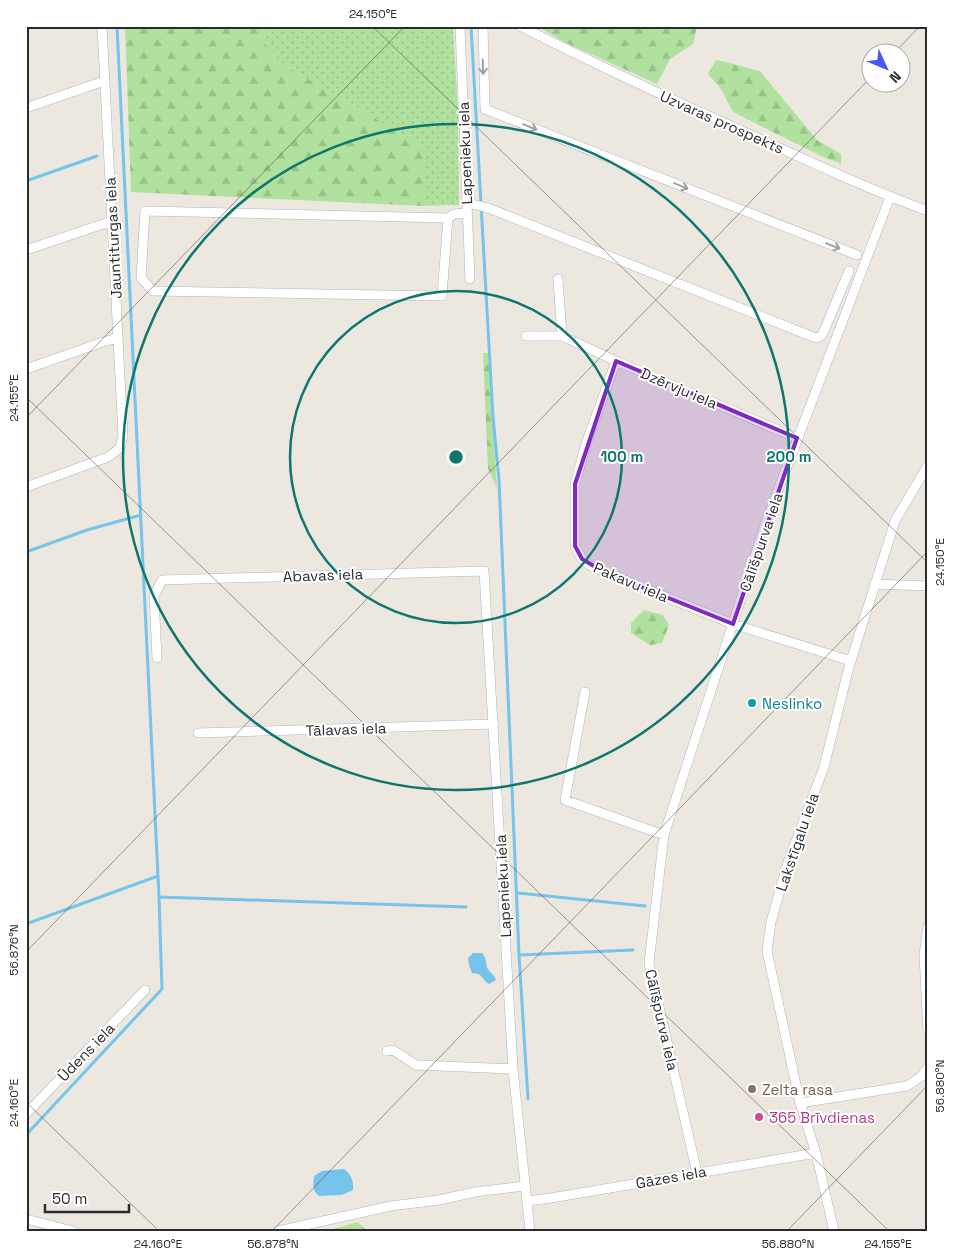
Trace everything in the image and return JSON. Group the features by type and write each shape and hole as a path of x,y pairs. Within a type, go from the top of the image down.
{"street":[{"name":"Jauntiturgas iela","path":"26,487 108,457 120,448 123,436 102,26"},
{"name":"Lapenieku iela","path":"460,26 470,279"},
{"path":"483,26 485,109 857,255"},
{"name":"Uzvaras prospekts","path":"520,26 671,100 890,197 928,211"},
{"path":"26,108 104,81"},
{"name":"Cālīšpurva iela","path":"697,1173 649,963 664,835 767,519 890,197"},
{"path":"468,203 488,208 816,338 821,336 824,331 850,271"},
{"path":"448,218 442,296 153,291 141,278 144,211 448,218 454,214 468,213"},
{"path":"26,250 112,221"},
{"path":"558,279 562,336"},
{"name":"Dzērvju iela","path":"526,336 562,336 616,362 797,438"},
{"path":"26,369 118,338"},
{"name":"Pakavu iela","path":"616,362 586,444 575,484 575,546 582,559 589,565 604,572 733,624 851,661"},
{"name":"Lakstīgalu iela","path":"834,1231 816,1153 800,1103 767,951 771,922 788,862 824,768 851,661 894,521 928,465"},
{"name":"Lapenieku iela","path":"484,571 513,1069 530,1231"},
{"name":"Abavas iela","path":"157,658 154,596 162,580 484,571"},
{"path":"874,584 928,586"},
{"path":"585,692 565,800 664,835"},
{"name":"Tālavas iela","path":"198,733 494,724"},
{"path":"928,926 925,944 928,1031"},
{"name":"Ūdens iela","path":"26,1114 145,990"},
{"path":"387,1051 393,1050 416,1065 513,1069"},
{"path":"800,1103 906,1086 922,1076 928,1067"},
{"name":"Gāzes iela","path":"526,1201 816,1153"},
{"path":"278,1231 391,1206 524,1186"},
{"path":"26,1219 73,1231"}],"highlighted area":[{"path":"616,361 797,438 733,624 604,572 582,559 575,546 575,484"}],"green space":[{"path":"125,26 274,26 262,41 283,64 423,147 423,206 131,192"},
{"path":"274,26 453,26 458,111 459,205 423,206 423,147 283,64 262,41"},
{"path":"537,26 697,26 693,44 670,59 657,84 564,42"},
{"path":"716,60 760,71 817,140 841,154 841,164 733,112 721,89 708,74"},
{"path":"483,353 488,353 497,488 488,469"},
{"path":"644,610 663,615 669,625 662,643 650,645 631,633 631,623"},
{"path":"358,1222 367,1231 327,1231"}],"water":[{"path":"473,953 482,953 488,969 496,980 489,984 480,975 472,973 468,958"},
{"path":"344,1169 352,1178 353,1190 342,1195 319,1196 315,1192 314,1176 322,1171"}],"waterway":[{"path":"117,26 159,897 466,907"},
{"path":"471,26 493,417 499,480 519,955 528,1099"},
{"path":"26,181 97,156"},
{"path":"26,552 87,530 141,515"},
{"path":"26,924 158,876"},
{"path":"518,893 645,906"},
{"path":"26,1135 162,989 159,897"},
{"path":"519,955 633,950"}],"place":[{"name":"Neslinko","path":"752,703"},
{"name":"Zelta rasa","path":"752,1089"},
{"name":"365 Brīvdienas","path":"759,1117"}]}
